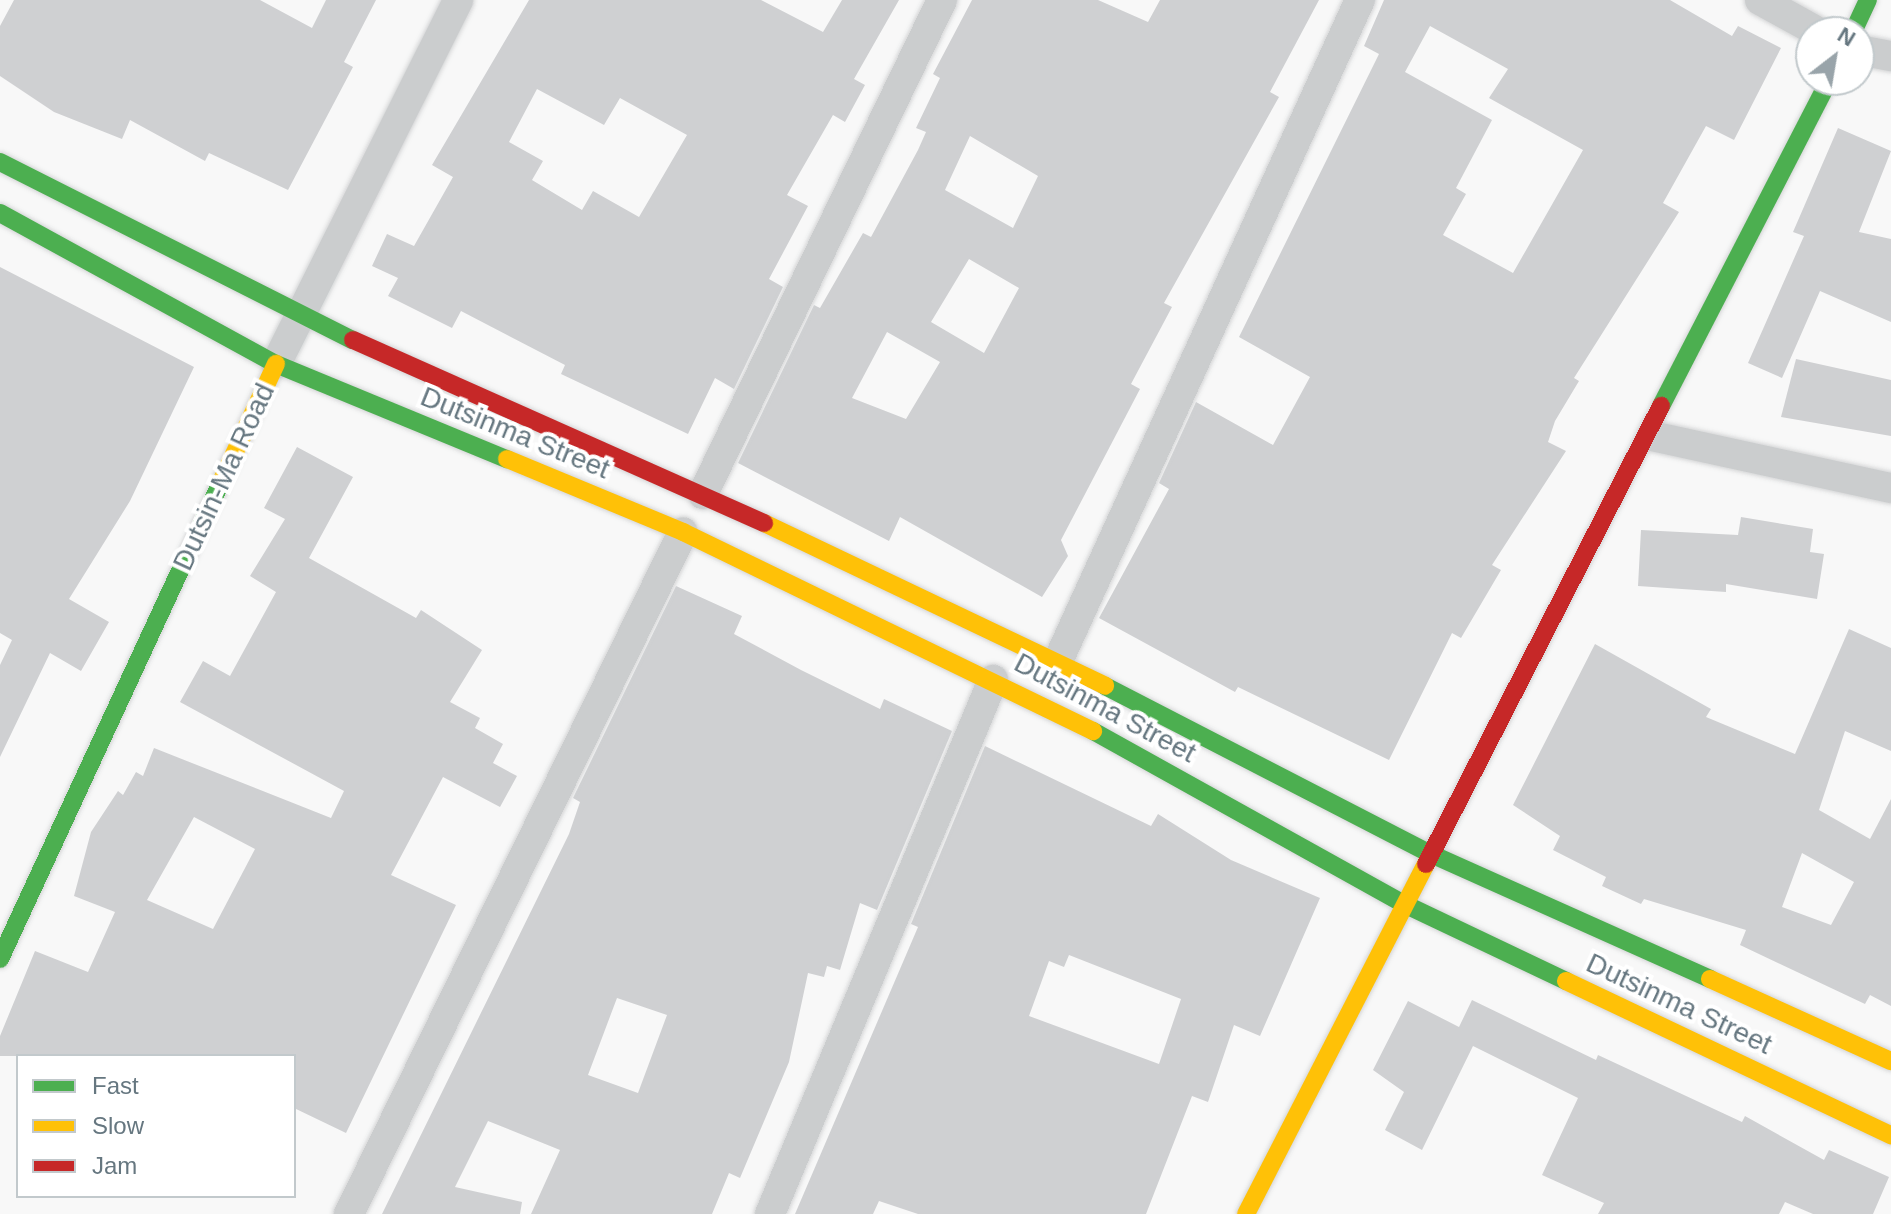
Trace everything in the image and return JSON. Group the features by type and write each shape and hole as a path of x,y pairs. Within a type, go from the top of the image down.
{"street":[{"name":"Dutsin-Ma Road","path":"0,959 276,364 458,0"},
{"path":"703,494 942,0"},
{"path":"1058,661 1360,0"},
{"path":"1760,0 1795,19"},
{"path":"1246,1214 1402,903 1431,854 1652,436 1821,96"},
{"name":"Dutsinma Street","path":"0,162 301,317 703,494 1058,661 1431,854 1891,1061"},
{"name":"Dutsinma Street","path":"0,213 276,364 683,532 993,680 1402,903 1891,1135"},
{"path":"1652,436 1891,488"},
{"path":"349,1214 683,532"},
{"path":"770,1214 993,680"}],"building":[{"path":"14,0 260,0 312,28 326,0 376,0 344,62 353,67 288,190 209,153 205,161 130,120 122,139 54,112 0,76 0,26"},
{"path":"529,0 761,0 823,32 842,0 899,0 854,79 865,85 845,122 833,115 787,195 808,206 769,279 783,287 734,389 715,378 688,434 561,374 565,365 461,311 452,328 388,296 398,278 372,266 387,234 414,246 453,177 432,165","holes":["537,89 604,125 620,98 687,135 639,217 593,191 582,210 532,180 543,161 509,142"]},
{"path":"972,0 1098,0 1148,22 1160,0 1319,0 1270,92 1279,97 1164,303 1172,307 1131,384 1140,389 1061,540 1068,556 1042,597 900,517 889,541 738,463 814,305 820,308 863,233 871,237 918,150 926,132 916,128 940,78 933,74","holes":["970,136 1038,176 1013,228 945,190","969,259 1019,288 984,353 931,322","887,332 940,362 906,419 852,398"]},
{"path":"1384,0 1670,0 1732,36 1738,26 1781,48 1734,140 1706,126 1663,203 1679,212 1574,378 1579,381 1555,421 1548,442 1566,451 1492,565 1501,570 1461,638 1452,633 1389,760 1238,687 1235,692 1099,618 1169,489 1159,483 1196,402 1273,445 1310,377 1239,337 1379,54 1364,46","holes":["1430,26 1508,69 1489,98 1583,150 1513,273 1443,235 1466,194 1456,188 1492,120 1405,72"]},
{"path":"1838,128 1891,151 1859,232 1891,239 1891,322 1820,291 1782,378 1748,363 1804,236 1793,232"},
{"path":"0,267 194,367 130,501 69,599 109,622 81,671 50,653 0,757 0,665 12,640 0,633"},
{"path":"1796,359 1891,380 1891,436 1781,417"},
{"path":"297,447 353,477 309,558 416,618 421,610 482,650 450,702 480,718 475,728 503,744 493,763 517,776 500,807 443,777 391,875 456,905 346,1133 296,1109 296,1054 0,1056 0,1036 35,951 88,972 115,912 74,896 91,832 118,791 123,795 136,772 143,776 154,748 331,818 344,791 180,702 203,661 230,676 276,592 250,576 285,519 264,508","holes":["194,817 255,849 213,929 147,900"]},
{"path":"1741,517 1813,529 1810,552 1824,554 1817,599 1726,584 1726,592 1638,586 1641,530 1738,535"},
{"path":"676,586 742,616 734,634 801,670 880,709 884,699 952,731 877,910 860,903 840,970 827,966 824,977 808,973 789,1062 740,1178 729,1173 712,1214 531,1214 560,1150 488,1121 455,1187 522,1202 520,1214 382,1214 569,834 580,802 573,798","holes":["617,998 667,1015 638,1093 588,1075"]},
{"path":"1849,629 1891,648 1891,751 1845,731 1819,810 1870,839 1891,799 1891,1006 1870,995 1865,1004 1740,945 1746,930 1644,899 1641,904 1602,886 1606,877 1553,850 1560,836 1513,805 1595,644 1711,709 1706,717 1795,754","holes":["1802,853 1854,882 1831,925 1782,907"]},
{"path":"985,746 1151,826 1158,814 1231,860 1320,898 1260,1036 1234,1025 1208,1102 1192,1096 1146,1214 918,1214 879,1201 873,1214 795,1214 918,927 911,924","holes":["1069,955 1181,999 1159,1064 1029,1016 1049,961 1064,967"]},
{"path":"1472,1000 1596,1060 1598,1055 1742,1122 1745,1116 1824,1160 1829,1150 1889,1177 1873,1214 1813,1214 1785,1202 1779,1214 1598,1214 1604,1203 1542,1175 1578,1098 1473,1046 1422,1150 1385,1130 1404,1092 1373,1070 1408,1001 1459,1027"}],"traffic: fast":[{"path":"1860,16 1868,0"},
{"path":"1661,406 1821,96"},
{"path":"0,162 353,340"},
{"path":"0,213 276,364 507,459"},
{"path":"0,959 223,478"},
{"path":"1105,686 1431,854 1710,979"},
{"path":"1093,731 1402,903 1566,981"}],"traffic: slow":[{"path":"223,478 276,364"},
{"path":"507,459 683,532 1093,731"},
{"path":"764,523 1105,686"},
{"path":"1246,1214 1426,864"},
{"path":"1710,979 1891,1061"},
{"path":"1566,981 1891,1135"}],"traffic: jam":[{"path":"353,340 764,523"},
{"path":"1426,864 1661,406"}]}
